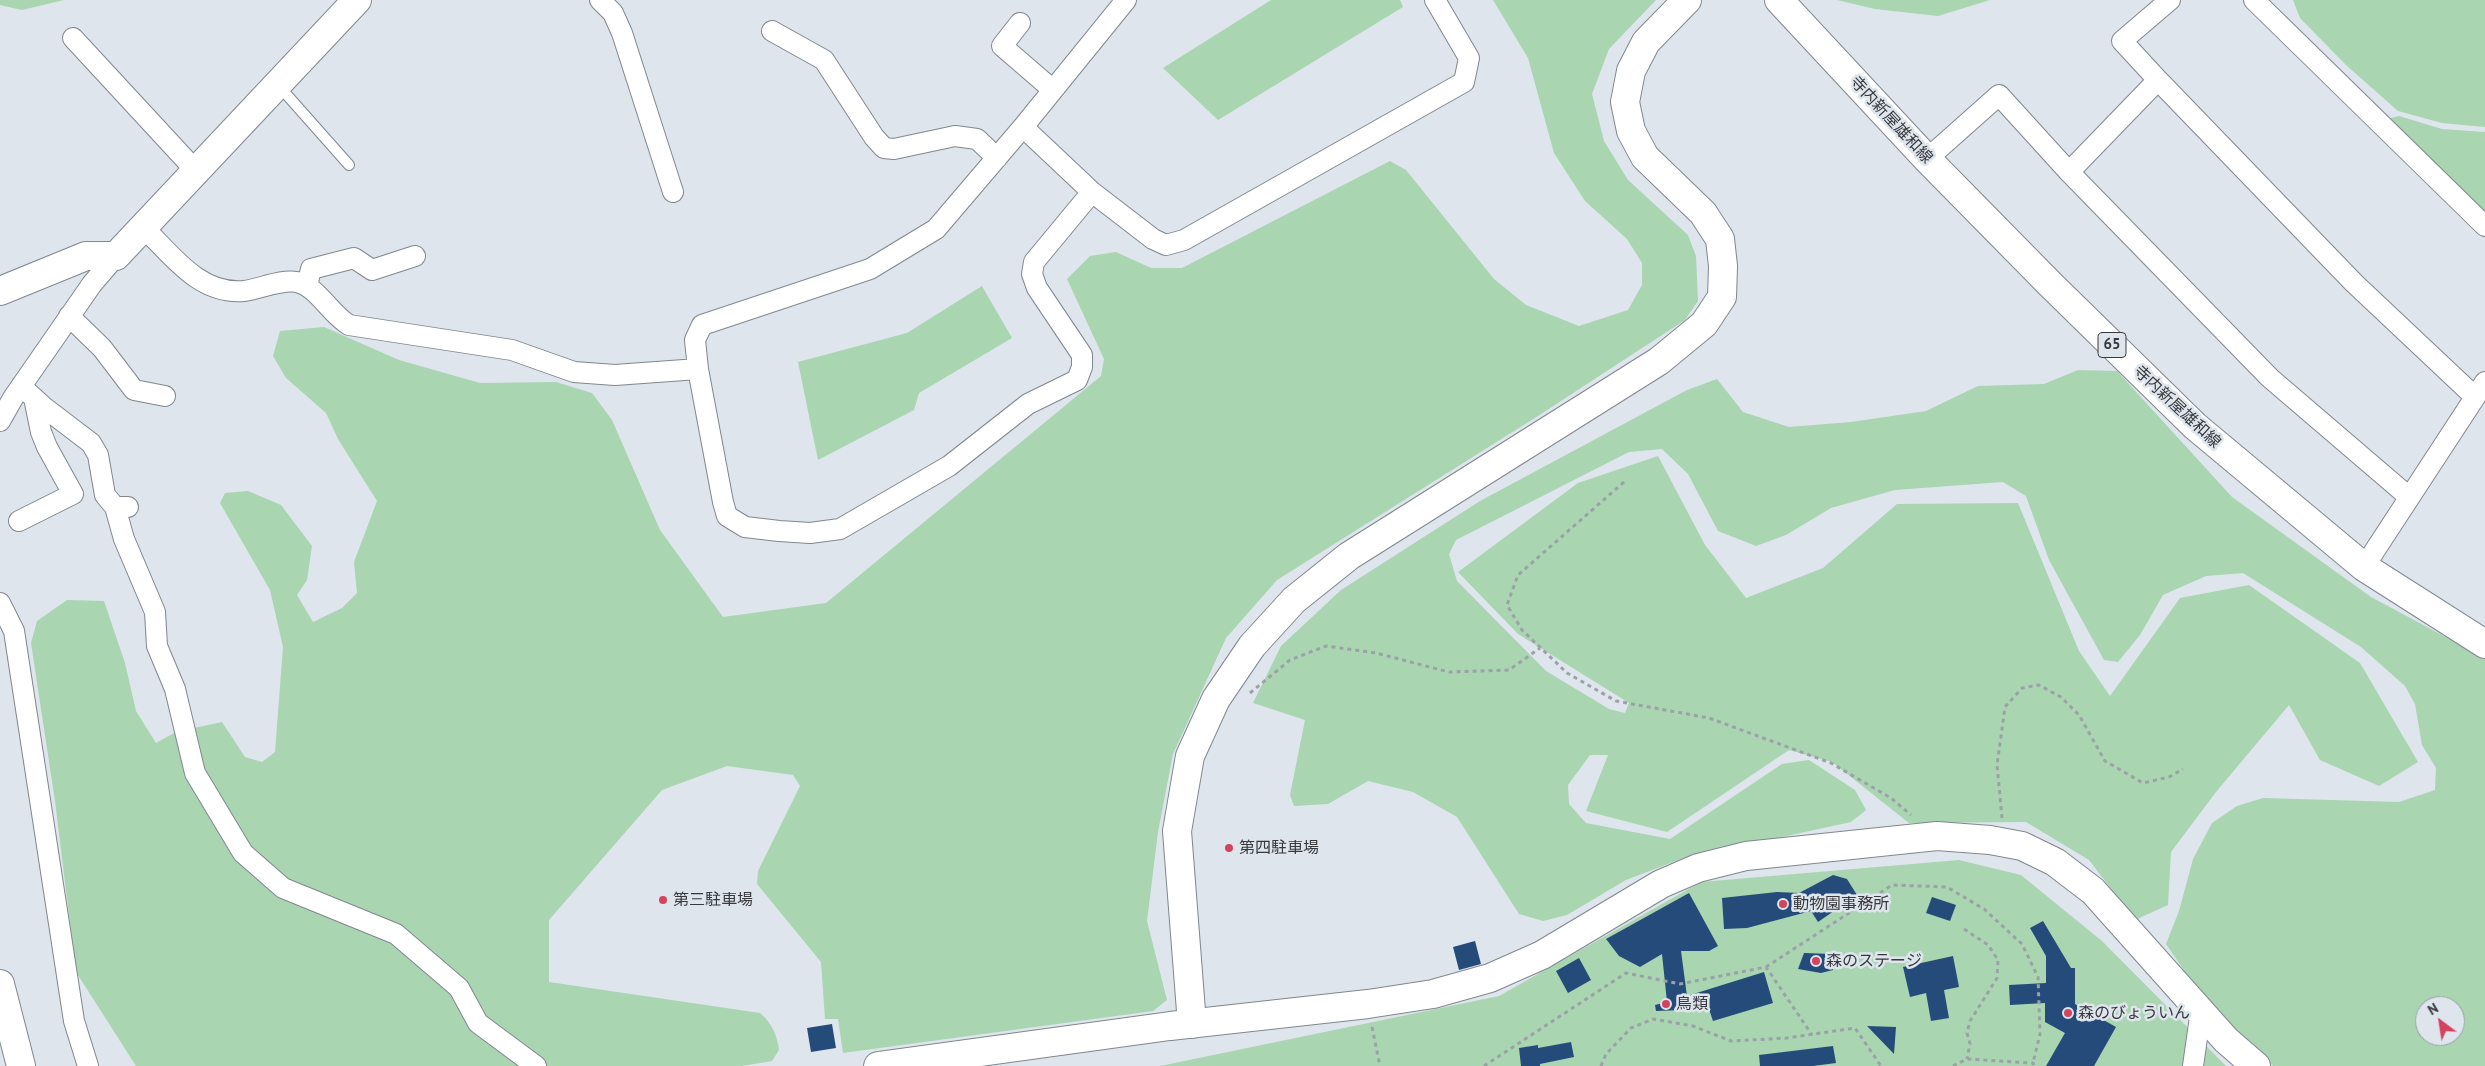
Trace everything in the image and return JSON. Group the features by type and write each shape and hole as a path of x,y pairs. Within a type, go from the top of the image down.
{"main road":[{"path":"0,291 86,256 116,256 276,83 356,0"},
{"path":"1192,1024 1178,831 1190,756 1216,699 1252,646 1294,600 1349,556 1659,361 1704,324 1722,297 1723,266 1720,239 1703,213 1645,157 1631,131 1625,102 1631,71 1646,42 1687,0"},
{"name":"寺内新屋雄和線","path":"1779,0 1928,159 2050,284 2195,426 2364,567 2485,644"},
{"path":"878,1066 1192,1024 1368,1004 1433,994 1490,978 1542,955 1661,884 1698,868 1746,856 1936,836 2022,846 2055,862 2093,891 2226,1040 2256,1066"},
{"path":"0,984 21,1066"}],"street":[{"path":"600,0 613,13 622,33 673,192"},
{"path":"1092,192 1034,262 1032,274 1037,288 1082,355 1082,367 1077,380 1028,404 949,466 840,528 810,533 779,531 745,527 727,516 698,370 695,340 702,325 870,269 936,229 1023,127 1126,0"},
{"path":"1023,127 1092,192 1153,240 1166,246 1184,240 1464,82 1469,58 1435,0"},
{"path":"2170,0 2122,41 2354,283 2480,389 2364,567"},
{"path":"2254,0 2484,227"},
{"path":"1020,23 1002,46 1053,90"},
{"path":"772,31 824,60 874,138 884,148 894,149 955,136 977,138 997,158"},
{"path":"73,38 196,171"},
{"path":"2069,172 2158,80"},
{"path":"1928,159 1999,95 2069,172 2270,378 2409,497"},
{"path":"143,226 195,278 215,289 245,290 289,282 307,286 340,320 349,325 512,350 574,372 615,375 698,370"},
{"path":"0,420 28,392 69,316 92,284 116,256"},
{"path":"307,286 311,269 354,258 372,270 415,256"},
{"path":"69,316 102,348 134,390 165,396"},
{"path":"28,392 91,443 98,456 105,495 122,507 124,539 155,612 157,646 175,689 195,773 243,853 283,888 396,934 459,988 478,1023 536,1066"},
{"path":"19,521 73,494 47,447 28,392"},
{"path":"0,603 14,631 74,1020 88,1066"},
{"path":"2193,1066 2201,1010"}],"lane":[{"path":"276,83 350,165"}],"path":[{"path":"1624,482 1518,575 1507,605 1522,630 1567,673 1616,700 1709,718 1831,763 1891,798 1936,836"},
{"path":"1216,699 1244,704 1249,694 1290,660 1326,646 1376,653 1450,672 1510,670 1540,648"},
{"path":"2006,843 1997,765 2005,707 2022,688 2039,685 2061,698 2079,715 2105,761 2143,783 2168,777 2183,769"},
{"path":"1484,1066 1626,973 1680,984 1766,967 1892,886 1947,888 1984,908 2022,944 2038,977 2040,1034 2033,1064 1966,1059 1953,1066"},
{"path":"1964,929 1988,945 1998,960 1997,978 1970,1021 1967,1033 1970,1044 1966,1059"},
{"path":"1766,967 1812,1035"},
{"path":"1368,1004 1380,1066"},
{"path":"1601,1066 1606,1054 1631,1028 1652,1019 1693,1026 1731,1041 1812,1035 1855,1028 1880,1066"}],"green space":[{"path":"0,0 64,0 22,10 0,5"},
{"path":"1271,0 1400,0 1403,7 1218,120 1163,68"},
{"path":"1493,0 1656,0 1609,49 1592,94 1604,141 1628,180 1688,235 1696,256 1698,301 1685,320 1538,416 1277,580 1226,638 1173,754 1158,832 1147,921 1167,1000 1153,1011 843,1053 838,1019 825,1019 821,962 757,884 758,871 800,786 793,775 727,766 662,790 549,920 549,982 760,1013 771,1025 777,1039 779,1050 772,1061 742,1066 136,1066 76,972 55,801 31,643 37,621 67,600 104,601 125,663 136,711 156,743 176,732 222,722 245,757 262,762 275,752 283,647 270,590 220,503 225,493 248,491 281,505 312,546 307,580 297,595 313,622 342,608 357,593 354,562 377,501 338,439 326,413 286,378 273,356 280,331 324,327 399,360 480,383 556,382 592,393 612,420 660,530 723,617 826,603 1101,376 1104,359 1067,279 1090,256 1116,252 1151,268 1182,268 1390,161 1406,170 1494,279 1526,305 1579,326 1628,310 1642,285 1642,263 1627,239 1585,201 1554,153 1528,58"},
{"path":"1837,0 1990,0 1938,16 1875,9"},
{"path":"2293,0 2485,0 2485,127 2442,123 2398,111 2346,65 2300,18"},
{"path":"2399,116 2442,129 2485,132 2485,211 2481,214 2383,120"},
{"path":"982,286 1012,338 919,393 914,410 818,460 798,362 907,333"},
{"path":"2078,370 2117,371 2232,497 2371,597 2485,658 2485,1066 2273,1066 2207,1004 2166,944 2179,911 2193,859 2212,823 2237,806 2263,798 2399,802 2435,790 2436,768 2422,745 2415,704 2405,686 2361,647 2243,573 2206,576 2163,595 2140,635 2118,662 2104,660 2049,560 2026,496 2003,482 1895,490 1831,508 1786,535 1756,546 1718,531 1688,474 1662,449 1629,452 1456,540 1449,554 1457,581 1546,671 1609,709 1625,713 1629,703 1518,634 1458,572 1578,483 1658,456 1705,545 1746,598 1823,568 1897,504 2018,503 2079,651 2110,696 2180,598 2249,585 2360,663 2418,762 2379,786 2320,760 2289,705 2216,792 2171,852 2168,905 2135,920 2089,860 2026,822 1909,823 1832,762 1789,750 1667,832 1586,811 1608,755 1590,755 1568,785 1569,804 1586,823 1670,839 1782,764 1809,760 1855,790 1866,810 1851,822 1681,859 1626,880 1567,915 1543,921 1519,914 1457,817 1413,792 1368,781 1328,804 1294,806 1290,795 1305,720 1253,703 1281,646 1341,590 1480,501 1687,390 1717,379 1743,412 1789,427 1851,422 1926,411 1978,386 2044,384"},
{"path":"1959,860 2021,875 2102,941 2226,1066 1160,1066 1499,996 1701,882"}],"building":[{"name":"動物園事務所","path":"1833,875 1847,879 1857,895 1818,922 1811,911 1747,928 1724,929 1722,898 1777,892 1799,893"},
{"path":"1689,893 1718,946 1709,951 1681,951 1687,996 1764,972 1773,1003 1713,1021 1709,1009 1656,1011 1655,1005 1667,1002 1662,954 1640,967 1619,956 1606,939"},
{"path":"1932,897 1956,905 1950,921 1926,913"},
{"name":"森のびょういん","path":"2043,921 2071,968 2075,968 2075,1004 2116,1027 2094,1066 2046,1066 2065,1033 2045,1022 2045,1003 2010,1005 2009,985 2046,983 2046,956 2030,928"},
{"path":"1475,941 1481,964 1459,970 1453,947"},
{"name":"森のステージ","path":"1804,953 1831,954 1833,970 1821,973 1798,969"},
{"path":"1953,956 1959,987 1944,990 1949,1018 1931,1021 1926,993 1910,997 1903,967"},
{"path":"1579,958 1591,980 1568,993 1556,971"},
{"path":"832,1024 836,1048 811,1052 807,1028"},
{"path":"1867,1026 1896,1027 1894,1054"},
{"path":"1571,1042 1574,1057 1540,1064 1540,1066 1521,1066 1519,1048 1538,1045 1538,1048"},
{"path":"1833,1046 1836,1063 1813,1066 1760,1066 1759,1055"}],"place":[{"name":"第四駐車場","path":"1229,848"},
{"name":"第三駐車場","path":"663,900"},
{"name":"動物園事務所","path":"1783,904"},
{"name":"森のステージ","path":"1816,961"},
{"name":"鳥類","path":"1666,1004"},
{"name":"森のびょういん","path":"2068,1013"}]}
